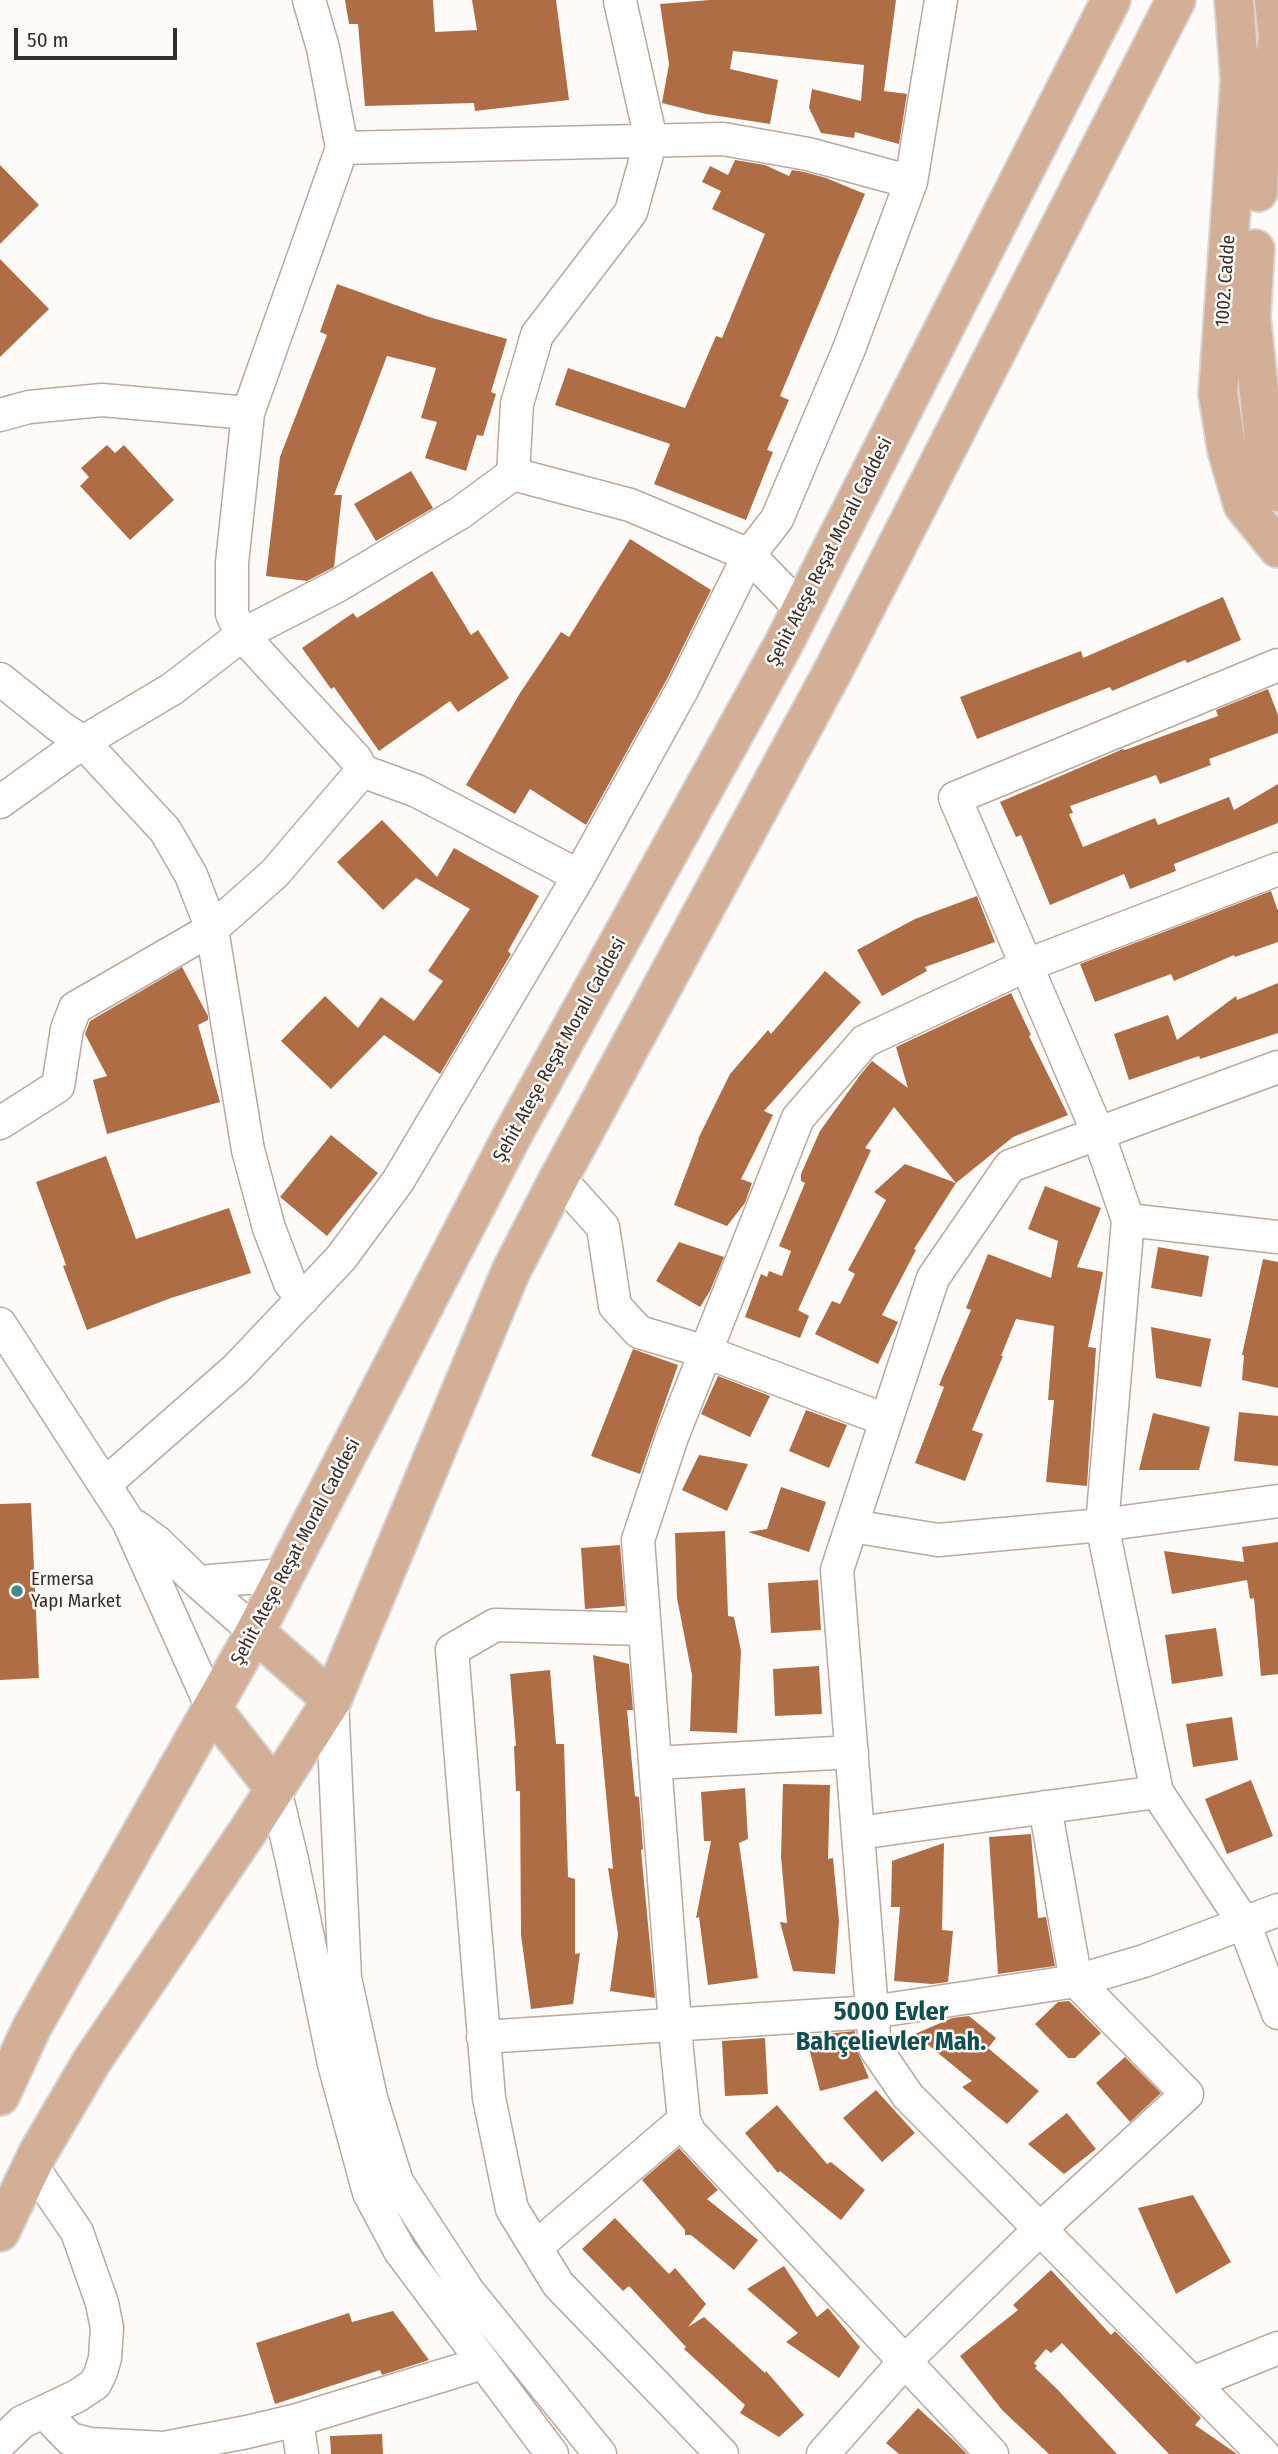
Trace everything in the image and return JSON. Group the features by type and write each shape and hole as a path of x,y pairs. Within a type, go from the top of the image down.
{"main road":[{"name":"Şehit Ateşe Reşat Moralı Caddesi","path":"0,2096 32,2027 213,1710 512,1136 801,609 1111,0"},
{"path":"0,2232 32,2166 92,2061 332,1700 511,1271 834,669 1176,0"},
{"name":"1002. Cadde","path":"1234,0 1253,268 1218,394 1227,450 1243,505 1278,548"},
{"name":"1002. Cadde","path":"1274,0 1278,38 1259,165 1251,316 1266,459 1278,492"},
{"path":"255,1632 332,1700"},
{"path":"213,1710 275,1789"}],"street":[{"path":"309,0 323,48 342,148 248,413 232,563 232,614 242,635 356,759 362,771 417,791 579,876"},
{"path":"513,474 517,404 537,335 631,212 651,140 619,0 625,0"},
{"path":"105,1484 236,1369 341,1258 398,1181 579,876 683,688 749,555 777,519 849,349 911,182 941,0"},
{"path":"342,148 651,140 735,141 808,154 911,182"},
{"path":"0,415 29,407 102,400 248,413"},
{"path":"513,474 630,505 749,555 801,609"},
{"path":"0,803 83,741 172,689 242,635 337,586 449,520 513,474"},
{"path":"1278,665 956,797 1098,1133 1128,1220 1102,1525 1157,1792 1244,1923 1278,2013"},
{"path":"0,679 59,726 83,741 165,830 191,875 212,929 248,1150 269,1228 290,1283 303,1299"},
{"path":"0,1123 58,1086 67,1029 75,1008 212,929 275,873 362,771"},
{"path":"992,2454 690,2133 684,2120 638,1540 672,1437 798,1118 865,1041 1027,965 1278,869"},
{"path":"1263,2454 908,2096 875,2048 837,1570 933,1278 1010,1166 1278,1067"},
{"path":"559,1178 603,1227 615,1306 639,1332 706,1352 886,1420"},
{"path":"1128,1220 1278,1237"},
{"path":"0,1324 128,1521 213,1710"},
{"path":"852,1526 938,1540 1102,1525 1278,1501"},
{"path":"128,1521 157,1542 255,1632"},
{"path":"198,1582 284,1575"},
{"path":"644,1629 495,1625 452,1650 489,2098 512,2209 558,2284 722,2454"},
{"path":"332,1700 345,1978 371,2098 397,2182 468,2291 600,2454"},
{"path":"655,1763 852,1752"},
{"path":"275,1789 334,2064 369,2193 400,2251 552,2454"},
{"path":"858,1833 1157,1792"},
{"path":"823,2454 905,2361 1040,2229 1187,2094 1076,1981 1045,1807"},
{"path":"484,2037 872,2012 1076,1981 1144,1961 1278,1910"},
{"path":"536,2247 684,2120"},
{"path":"0,2443 22,2422 77,2396 95,2384 102,2372 105,2358 107,2328 102,2303 77,2232 32,2166"},
{"path":"1192,2383 1278,2348"},
{"path":"44,2412 71,2438 89,2444 164,2448 298,2420 483,2364"},
{"path":"298,2420 302,2454"}],"building":[{"path":"345,0 433,0 435,32 477,30 472,0 556,0 569,100 475,111 474,103 365,106 358,24 349,24"},
{"path":"710,0 896,0 884,91 907,94 899,144 855,132 854,138 821,133 809,108 812,89 861,101 864,65 733,51 730,69 778,80 770,124 706,114 662,103 669,64 660,4"},
{"path":"735,160 765,165 789,176 792,170 804,172 865,194 780,396 789,400 767,450 773,452 746,520 654,484 670,444 555,405 568,368 685,408 716,336 722,338 765,234 712,209 721,191 702,182 710,166 728,175"},
{"path":"0,165 39,205 0,244"},
{"path":"0,259 49,309 0,357"},
{"path":"337,284 429,317 507,339 491,392 496,394 483,436 477,435 466,471 425,458 437,422 421,418 436,368 387,356 334,495 342,495 334,567 307,581 266,576 280,457 327,335 320,332"},
{"path":"107,445 115,453 124,445 174,500 130,540 80,486 89,477 81,468"},
{"path":"411,471 433,508 376,541 354,504"},
{"path":"630,539 711,590 667,679 586,825 530,789 515,814 466,785 520,693 561,632 569,637"},
{"path":"432,571 471,635 478,630 509,678 458,712 450,701 379,751 334,687 331,689 302,648 353,613 357,618"},
{"path":"1223,597 1241,640 1187,663 1185,660 1112,691 1110,687 977,739 960,697 1081,651 1083,658"},
{"path":"1268,689 1278,715 1278,733 1209,759 1211,765 1160,784 1156,775 1070,806 1073,813 1069,814 1083,847 1155,818 1158,825 1229,797 1234,810 1278,784 1278,823 1174,864 1176,871 1130,889 1124,874 1050,905 1021,835 1016,837 1000,802 1123,749 1218,716 1216,710"},
{"path":"382,820 437,877 454,848 539,896 508,951 511,954 440,1074 384,1035 331,1089 281,1041 325,996 358,1028 381,997 414,1021 443,981 428,971 470,909 416,878 383,910 337,862"},
{"path":"1271,891 1278,911 1278,942 1235,957 1234,955 1174,981 1171,974 1095,1002 1080,964"},
{"path":"977,896 995,942 925,967 927,971 882,996 857,950 915,919"},
{"path":"182,967 208,1016 208,1020 198,1025 220,1102 107,1134 93,1080 107,1076 85,1034 90,1021"},
{"path":"825,971 861,1002 764,1111 773,1115 741,1179 752,1183 745,1203 727,1226 674,1205 698,1139 730,1074 768,1030 771,1034"},
{"path":"1278,983 1278,1033 1129,1080 1114,1034 1168,1015 1177,1040 1236,996 1237,1000"},
{"path":"1011,993 1068,1115 1013,1137 956,1183 894,1107 865,1148 871,1150 798,1310 809,1316 800,1338 745,1317 761,1274 767,1277 769,1271 782,1276 791,1251 779,1246 805,1183 801,1181 801,1174 820,1131 861,1074 872,1061 908,1088 896,1047"},
{"path":"331,1135 378,1173 327,1236 280,1197"},
{"path":"106,1156 136,1239 229,1208 251,1273 171,1298 87,1330 36,1182"},
{"path":"905,1164 956,1183 914,1249 916,1250 882,1315 898,1322 878,1364 815,1334 832,1301 840,1304 855,1274 848,1270 886,1200 874,1192"},
{"path":"1045,1186 1101,1208 1077,1267 1103,1272 1088,1347 1096,1348 1087,1486 1046,1482 1054,1400 1048,1400 1054,1326 1016,1319 972,1430 983,1434 965,1481 915,1463 944,1387 939,1385 971,1310 966,1308 988,1254 1051,1278 1058,1241 1028,1229"},
{"path":"679,1242 724,1257 700,1307 656,1281"},
{"path":"1158,1247 1209,1256 1202,1297 1151,1288"},
{"path":"1263,1259 1278,1262 1278,1388 1242,1380 1242,1355"},
{"path":"1151,1327 1211,1339 1201,1387 1156,1378"},
{"path":"633,1349 678,1365 640,1474 591,1456"},
{"path":"718,1376 770,1396 750,1437 701,1414"},
{"path":"806,1410 847,1425 829,1468 789,1451"},
{"path":"1239,1412 1278,1416 1278,1466 1234,1461"},
{"path":"1153,1413 1210,1427 1199,1470 1139,1470"},
{"path":"699,1455 748,1464 727,1511 682,1490"},
{"path":"781,1487 826,1502 809,1552 748,1532 767,1529"},
{"name":"Ermersa Yapı Market","path":"31,1503 39,1678 0,1680 0,1504"},
{"path":"725,1531 728,1616 734,1617 741,1651 737,1733 690,1731 692,1675 677,1598 675,1533"},
{"path":"1278,1542 1278,1674 1261,1676 1254,1598 1250,1599 1247,1580 1172,1594 1164,1551 1244,1562 1242,1547"},
{"path":"620,1545 625,1606 585,1609 581,1548"},
{"path":"818,1580 821,1630 771,1633 768,1583"},
{"path":"1216,1628 1223,1676 1172,1684 1165,1635"},
{"path":"593,1655 629,1664 633,1710 627,1710 635,1796 639,1797 641,1850 655,1998 610,1991 618,1934 608,1868 613,1869"},
{"path":"819,1666 822,1714 775,1716 773,1669"},
{"path":"550,1670 556,1744 564,1744 568,1877 575,1879 575,1954 580,1953 573,2004 531,2009 521,1935 520,1791 516,1791 516,1746 510,1674"},
{"path":"1232,1717 1238,1760 1193,1767 1186,1724"},
{"path":"1251,1780 1273,1836 1227,1854 1205,1799"},
{"path":"783,1784 830,1785 828,1859 833,1858 839,1921 835,1974 793,1971 780,1922 787,1923 781,1857"},
{"path":"745,1788 748,1839 739,1843 758,1978 708,1985 699,1917 696,1918 711,1841 704,1841 701,1792"},
{"path":"1031,1834 1038,1918 1046,1917 1055,1966 998,1974 989,1837"},
{"path":"944,1843 942,1930 953,1931 948,1982 932,1984 894,1981 900,1907 891,1907 892,1861"},
{"path":"1069,2001 1101,2033 1075,2058 1068,2058 1035,2024 1058,2002"},
{"path":"969,2016 996,2038 988,2048 1039,2091 1007,2124 962,2087 972,2081 915,2034 952,2018"},
{"path":"855,2031 857,2050 869,2078 820,2091 807,2040"},
{"path":"765,2038 768,2094 725,2096 722,2041"},
{"path":"1125,2057 1161,2093 1130,2122 1096,2083"},
{"path":"876,2090 915,2133 882,2162 843,2118"},
{"path":"777,2105 827,2164 831,2162 865,2190 841,2220 780,2171 778,2173 745,2133"},
{"path":"1067,2113 1096,2149 1064,2174 1028,2144"},
{"path":"679,2148 718,2190 707,2199 758,2240 734,2270 691,2235 685,2235 685,2230 642,2180"},
{"path":"1193,2195 1231,2262 1176,2294 1138,2208"},
{"path":"615,2218 669,2274 675,2268 706,2304 688,2327 704,2317 765,2373 766,2371 804,2415 779,2437 740,2413 745,2405 684,2349 686,2347 629,2286 623,2291 582,2249"},
{"path":"784,2266 817,2317 828,2308 860,2347 839,2378 786,2342 798,2333 747,2289"},
{"path":"1051,2270 1111,2335 1115,2331 1201,2418 1195,2425 1237,2454 1169,2454 1062,2343 1051,2353 1046,2349 1034,2363 1037,2366 1035,2368 1117,2454 1049,2454 1002,2410 960,2356 1018,2310 1013,2305"},
{"path":"393,2311 429,2360 382,2375 380,2370 275,2404 256,2343 349,2313 352,2322"},
{"path":"918,2408 967,2454 899,2454 886,2443"},
{"path":"382,2434 383,2454 331,2454 330,2436"}],"place":[{"name":"Ermersa Yapı Market","path":"17,1591"}],"district":[{"name":"5000 Evler Bahçelievler Mah.","path":"891,2028"}]}
